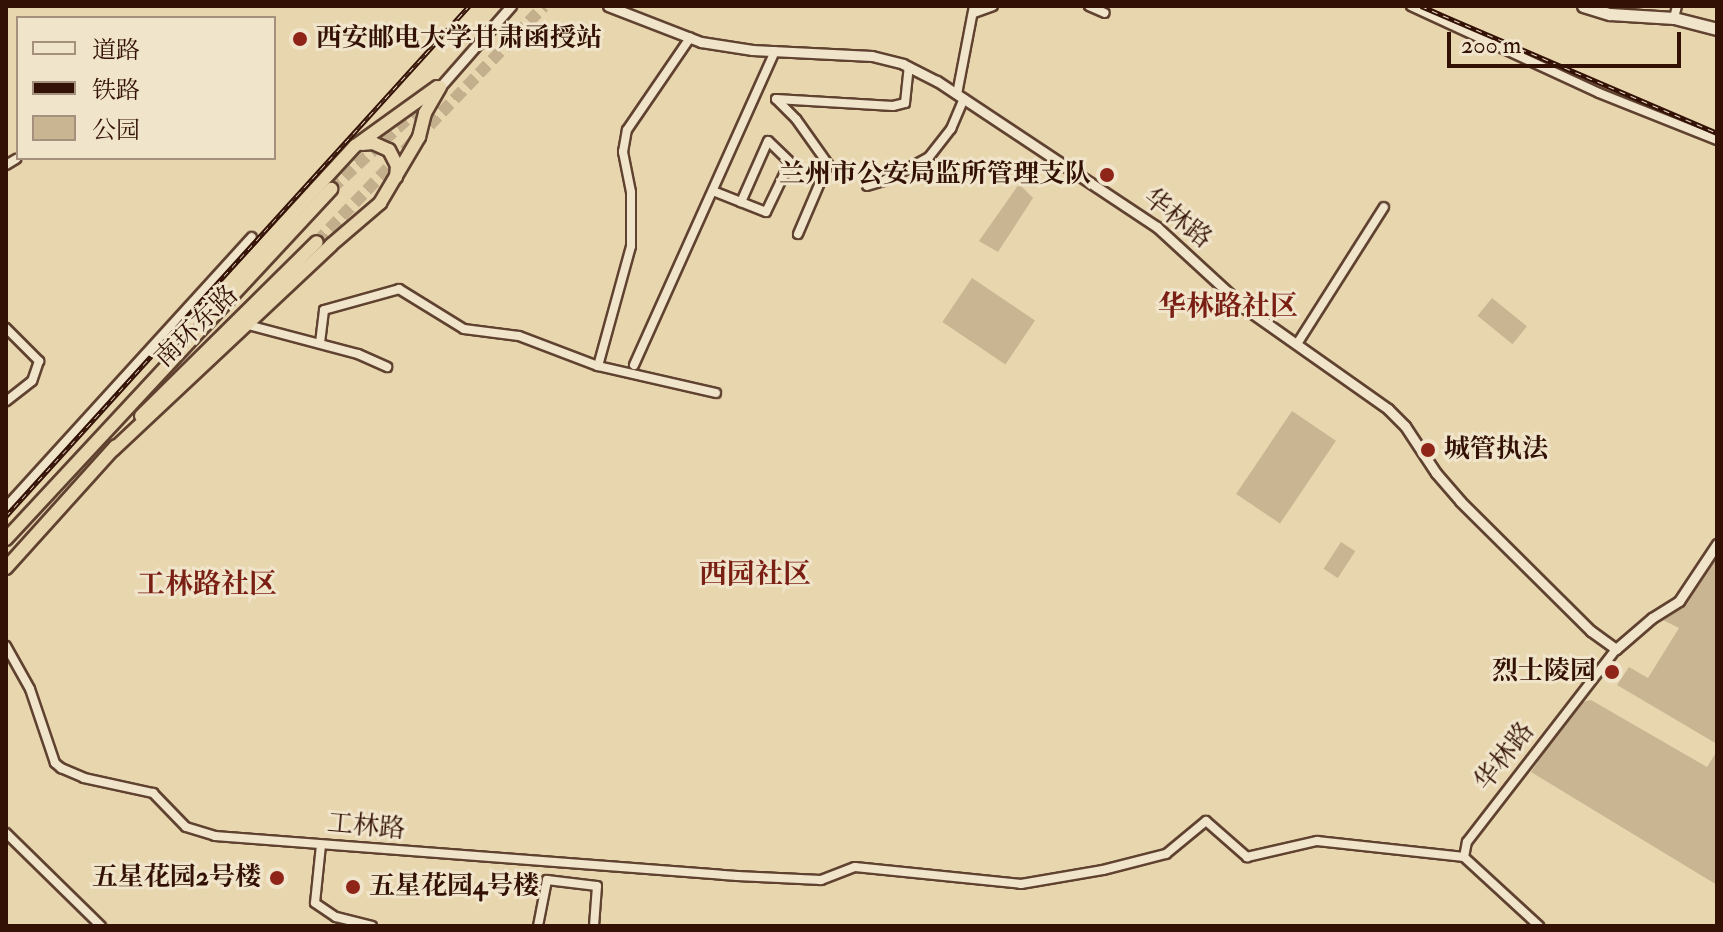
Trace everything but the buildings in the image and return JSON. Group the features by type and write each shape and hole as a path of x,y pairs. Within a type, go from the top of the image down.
{"highway":[{"path":"6,539 158,371 178,339 355,146 440,87"},
{"path":"6,568 113,450 331,245 380,203 394,183 440,87"},
{"path":"355,146 373,143 389,150 397,166 394,183"},
{"name":"南环东路","path":"158,371 331,189"},
{"name":"南环东路","path":"113,450 154,399 317,242"}],"main road":[{"path":"1583,6 1610,14 1676,12 1717,29"}],"street":[{"path":"440,87 511,6"},
{"name":"华林路","path":"608,6 690,38 727,47 872,56 909,67 960,97 1157,227 1197,260 1227,293 1398,418 1436,473 1460,501 1591,631 1616,649"},
{"path":"867,186 929,157 951,129 960,97 974,10 993,6"},
{"path":"1089,6 1105,13"},
{"path":"1411,6 1599,93 1717,140"},
{"path":"598,366 631,246 631,192 623,152 627,130 690,38"},
{"path":"634,365 775,51"},
{"path":"798,234 828,164 796,119 776,99 893,106 905,103 909,67"},
{"path":"713,191 766,212 790,162 768,141 741,202"},
{"path":"6,165 16,159"},
{"path":"1297,344 1384,207"},
{"path":"6,507 252,237"},
{"path":"224,266 235,277"},
{"path":"320,343 324,310 399,289 464,329 519,336 598,366 716,393"},
{"path":"248,325 320,343 387,367"},
{"path":"6,328 39,361 32,381 6,401"},
{"name":"华林路","path":"1464,857 1467,842 1616,649 1652,618 1679,601 1717,544"},
{"name":"工林路","path":"6,646 30,689 55,763 66,771 153,793 186,827 197,832 321,845 821,880 855,867 1021,884 1103,870 1166,854 1206,821 1247,857 1317,841 1464,857"},
{"path":"6,833 101,926"},
{"path":"321,845 315,903 336,917 372,926"},
{"path":"1464,857 1539,926"},
{"path":"538,926 547,880 597,886 594,926"}],"green space":[{"path":"1019,184 1033,198 998,252 979,241"},
{"path":"972,278 1035,320 1005,364 942,322"},
{"path":"1492,298 1527,326 1512,344 1478,316"},
{"path":"1292,411 1336,441 1280,524 1236,494"},
{"path":"1341,542 1355,551 1338,578 1324,569"},
{"path":"1717,556 1717,744 1617,685 1629,667 1648,678 1679,628 1663,620 1684,607"},
{"path":"1591,700 1707,767 1717,751 1717,885 1531,772 1578,703"}],"tunnel":[{"path":"317,242 544,6"},
{"path":"331,189 432,96"}],"railway":[{"path":"6,516 469,6"},
{"path":"1421,6 1717,133"}],"place":[{"name":"西安邮电大学甘肃函授站","path":"300,39"},
{"name":"兰州市公安局监所管理支队","path":"1107,175"},
{"name":"城管执法","path":"1428,450"},
{"name":"烈士陵园","path":"1612,672"},
{"name":"五星花园2号楼","path":"277,878"},
{"name":"五星花园4号楼","path":"353,887"}],"district":[{"name":"华林路社区","path":"1228,307"},
{"name":"西园社区","path":"755,575"},
{"name":"工林路社区","path":"207,585"}]}
